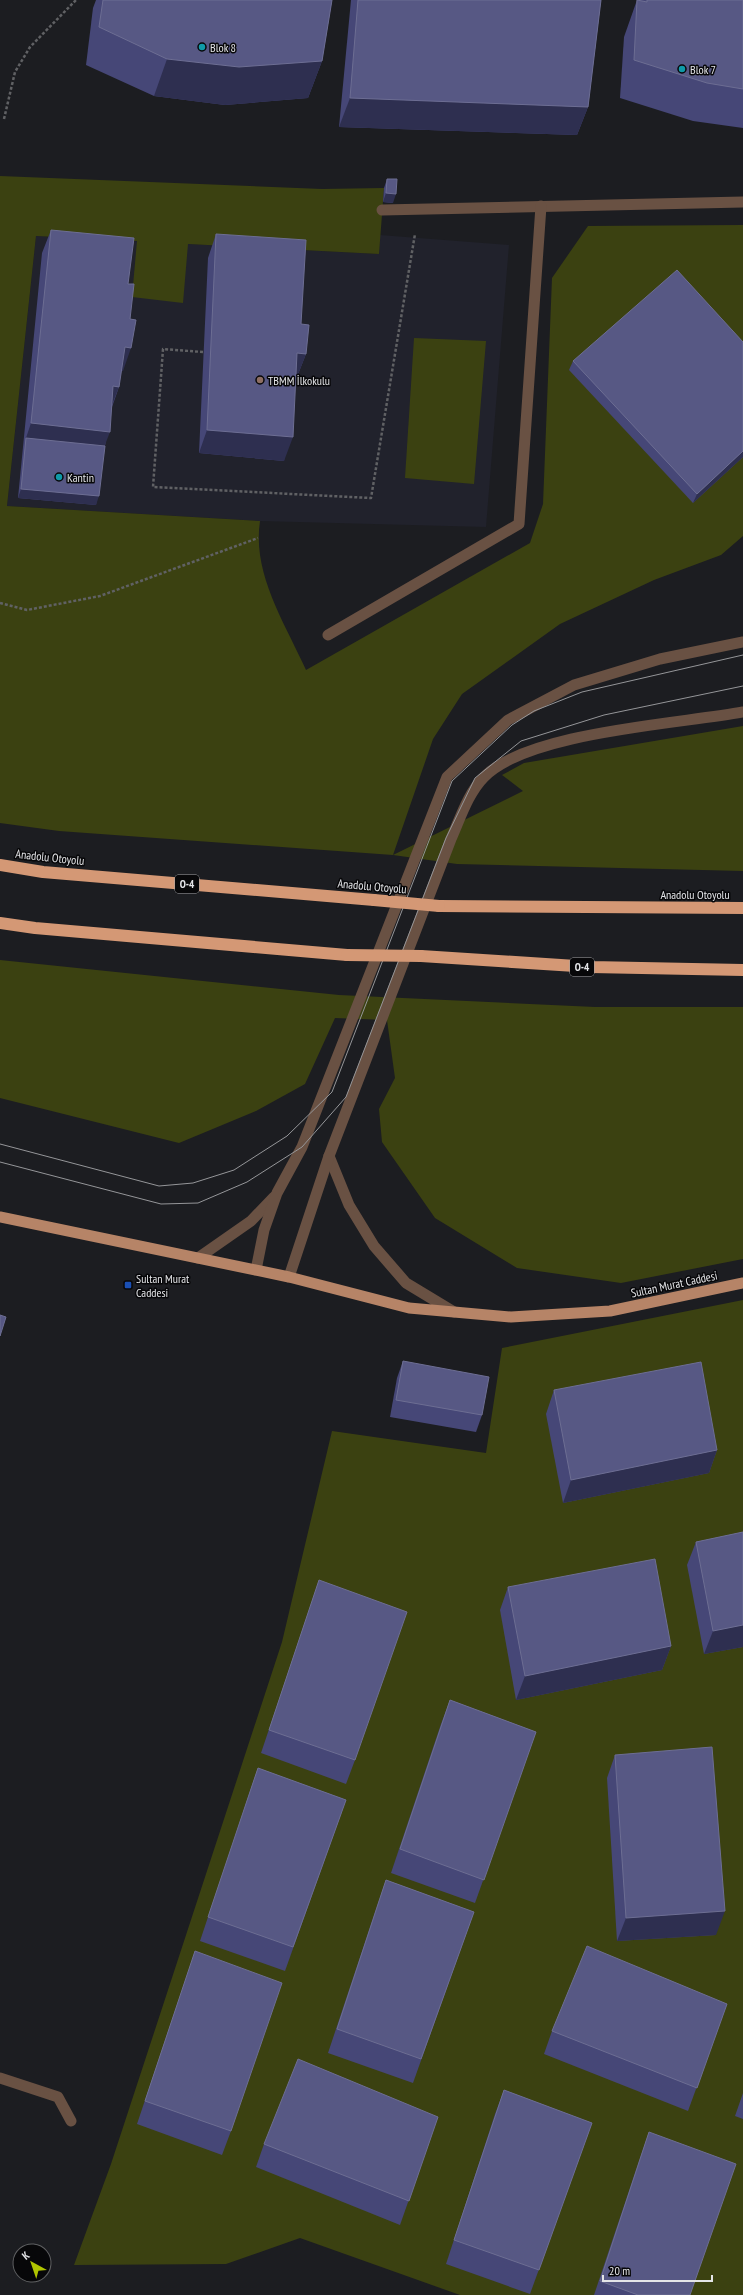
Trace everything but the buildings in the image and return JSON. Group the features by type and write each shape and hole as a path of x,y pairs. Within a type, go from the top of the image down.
{"highway":[{"name":"Anadolu Otoyolu","path":"0,866 43,872 439,906 743,908"},
{"name":"O-4","path":"0,923 35,928 347,954 421,956 592,967 743,970"}],"main road":[{"name":"Sultan Murat Caddesi","path":"0,1216 289,1277 409,1308 511,1317 610,1311 743,1283"}],"street":[{"path":"382,210 743,202"},
{"path":"328,635 519,524 541,206"},
{"path":"256,1270 264,1230 277,1193 302,1147 447,777 508,720 574,685 660,659 743,642"},
{"path":"289,1277 329,1156 451,838 465,807 483,778 499,764 522,753 576,738 743,712"},
{"path":"329,1156 348,1205 374,1246 406,1283 454,1312"},
{"path":"198,1258 251,1221 277,1193"},
{"path":"0,2078 58,2097 71,2121"}],"path":[{"path":"4,119 15,72 30,46 76,0"},
{"path":"203,352 162,349 153,487 371,498 419,210"},
{"path":"0,603 27,610 100,596 258,538"}],"shaded area":[{"name":"TBMM İlkokulu","path":"380,235 509,245 486,527 260,521 7,506 36,236 379,254"}],"green space":[{"path":"0,176 322,189 384,188 379,254 188,244 183,303 132,297 137,241 36,236 7,506 260,521 259,541 261,560 266,579 272,598 306,670 530,543 543,504 552,278 588,226 743,225 743,536 721,555 654,580 560,624 462,694 433,739 393,855 59,831 0,823"},
{"path":"414,338 486,341 474,484 405,478"},
{"path":"743,726 743,871 457,864 393,855 523,791 502,775 524,763"},
{"path":"0,960 339,995 595,1007 743,1007 743,1259 621,1283 517,1268 435,1218 382,1142 379,1109 395,1078 387,1020 335,1018 305,1084 256,1111 179,1143 0,1098"},
{"path":"743,1300 743,2295 460,2295 300,2238 226,2264 74,2265 111,2164 282,1642 332,1431 486,1453 502,1348"}],"tram line":[{"path":"0,1144 159,1186 193,1183 234,1170 287,1136 332,1092 452,781 512,725 534,711 582,692 743,655"},
{"path":"0,1162 161,1204 198,1203 247,1182 302,1147 346,1097 446,838 475,778 521,741 604,715 743,686"}],"place":[{"name":"Blok 8","path":"202,47"},
{"name":"Blok 7","path":"682,69"},
{"name":"TBMM İlkokulu","path":"260,380"},
{"name":"Kantin","path":"59,477"},
{"name":"Sultan Murat Caddesi","path":"128,1285"}]}
